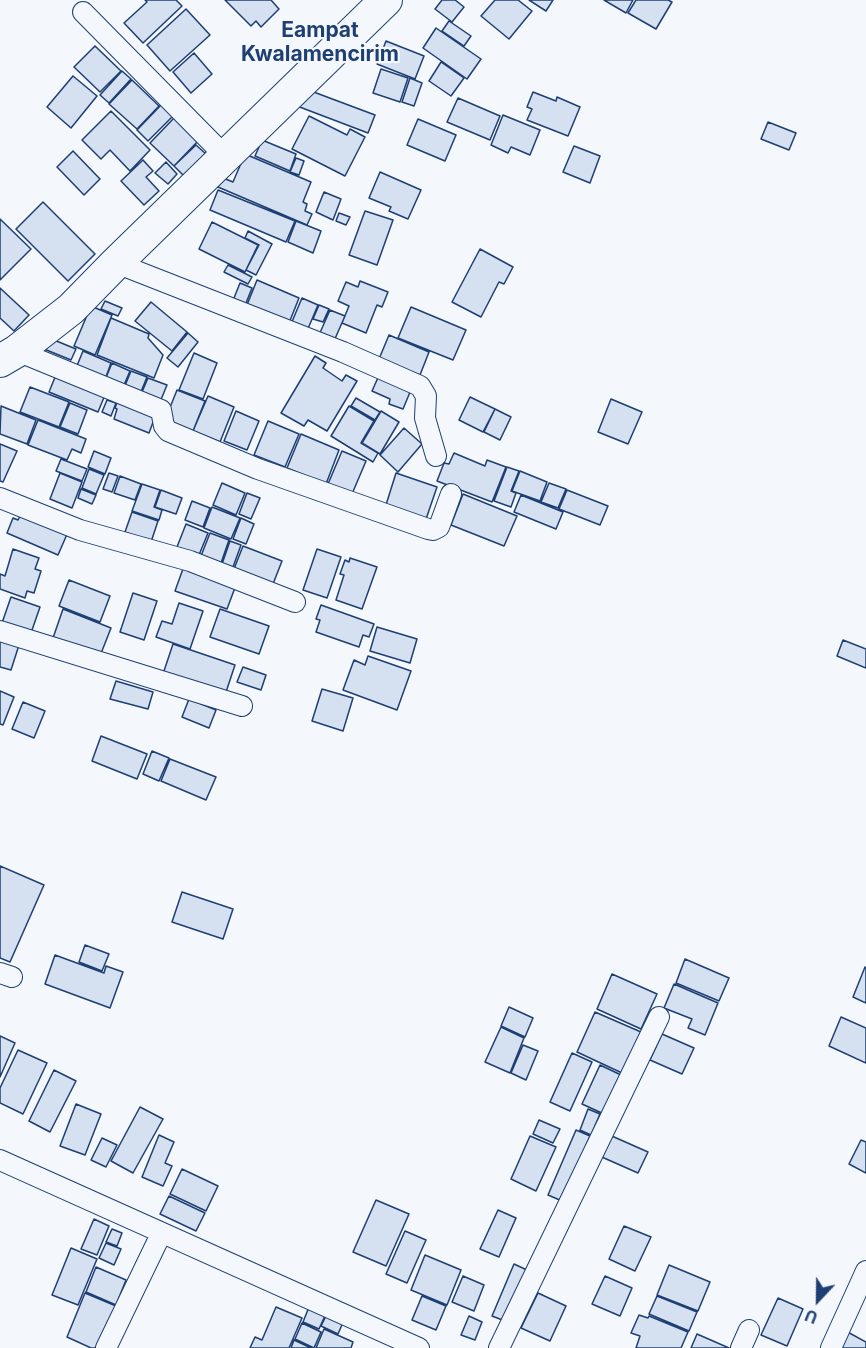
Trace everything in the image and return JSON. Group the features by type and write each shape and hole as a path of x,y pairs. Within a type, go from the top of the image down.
{"main road":[{"path":"9,356 71,309 386,0"}],"street":[{"path":"83,12 226,158"},
{"path":"116,263 343,352 420,386 426,396 425,418 436,456"},
{"path":"9,356 161,410 164,426 168,431 258,469 428,529 439,527 451,494"},
{"path":"0,498 80,530 190,561 295,602"},
{"path":"0,631 242,706"},
{"path":"499,1348 658,1017"},
{"path":"0,1160 419,1348"},
{"path":"106,1348 161,1234"},
{"path":"831,1348 866,1271"}],"building":[{"path":"145,0 176,0 182,6 143,43 124,23 147,2"},
{"path":"225,0 271,0 279,9 261,27 256,21 251,26"},
{"path":"442,0 455,0 464,7 452,22 435,9"},
{"path":"495,0 518,0 532,11 509,39 481,16"},
{"path":"529,0 553,0 546,11"},
{"path":"604,0 633,0 626,13"},
{"path":"636,0 672,2 656,29 628,13"},
{"path":"186,9 210,35 170,71 147,45"},
{"path":"449,21 471,36 464,46 442,31"},
{"path":"436,28 481,59 467,79 423,48"},
{"path":"386,41 424,56 415,79 377,64"},
{"path":"95,46 121,71 100,92 74,67"},
{"path":"194,53 212,74 191,93 173,72"},
{"path":"441,62 464,78 451,96 429,81"},
{"path":"381,69 408,78 400,102 373,93"},
{"path":"122,71 131,79 109,103 100,95"},
{"path":"73,76 97,96 71,128 47,107"},
{"path":"410,78 422,83 414,106 402,102"},
{"path":"132,80 159,106 137,129 109,104"},
{"path":"311,91 375,115 368,133 297,106"},
{"path":"533,92 556,101 557,97 580,107 568,136 527,120 532,109 527,107"},
{"path":"458,98 500,116 490,140 447,122"},
{"path":"162,104 173,116 148,141 137,130"},
{"path":"111,111 150,150 130,171 110,150 101,159 82,140"},
{"path":"503,115 540,130 530,155 511,147 508,153 491,145"},
{"path":"309,116 347,135 350,129 365,137 345,176 292,149"},
{"path":"175,117 199,140 174,166 150,143"},
{"path":"418,119 456,135 445,161 407,145"},
{"path":"768,122 796,133 789,150 761,139"},
{"path":"262,140 296,154 290,171 255,156"},
{"path":"196,145 207,155 185,177 174,166"},
{"path":"574,146 600,156 590,183 563,172"},
{"path":"73,151 100,179 84,195 57,167"},
{"path":"245,154 311,182 303,202 307,204 305,211 312,214 307,225 218,187 223,178 233,182"},
{"path":"296,158 304,161 299,175 290,172"},
{"path":"143,160 153,171 146,177 159,191 144,205 121,181"},
{"path":"166,162 177,174 168,184 155,173"},
{"path":"380,172 421,190 408,219 389,211 391,207 369,198"},
{"path":"218,190 295,221 286,242 210,210"},
{"path":"324,192 341,199 333,220 316,212"},
{"path":"43,202 95,254 68,281 16,229"},
{"path":"365,211 393,220 377,265 349,255"},
{"path":"339,213 350,217 346,225 336,221"},
{"path":"0,219 31,249 0,280"},
{"path":"296,221 321,231 313,253 288,242"},
{"path":"212,222 258,245 245,272 199,249"},
{"path":"248,231 272,244 256,275 246,270 259,245 245,238"},
{"path":"480,249 513,267 504,284 499,282 481,317 452,302"},
{"path":"228,265 252,277 248,284 224,272"},
{"path":"257,280 299,298 289,323 247,305"},
{"path":"360,281 388,292 382,307 377,305 366,333 342,323 349,306 338,301 346,282 358,287"},
{"path":"240,283 252,288 244,308 232,303"},
{"path":"0,288 29,315 14,331 0,318"},
{"path":"302,298 318,305 307,331 291,324"},
{"path":"105,301 122,308 118,316 101,309"},
{"path":"151,302 187,332 172,351 135,321"},
{"path":"319,305 329,309 323,322 313,319"},
{"path":"91,306 112,315 95,355 74,346"},
{"path":"411,307 466,330 453,360 398,338"},
{"path":"330,310 345,316 334,341 319,335"},
{"path":"111,318 149,334 148,338 163,355 154,378 97,355"},
{"path":"188,333 198,342 178,367 167,358"},
{"path":"389,335 429,352 420,375 379,359"},
{"path":"54,340 76,349 71,360 44,349"},
{"path":"83,351 111,363 103,385 74,373"},
{"path":"194,353 217,363 203,399 179,390"},
{"path":"315,356 326,363 323,368 342,381 346,375 357,381 327,431 308,420 304,426 281,413"},
{"path":"112,363 130,371 121,392 103,385"},
{"path":"58,370 107,390 98,412 49,392"},
{"path":"131,371 147,377 138,399 122,393"},
{"path":"381,371 413,385 403,409 389,404 390,399 372,391"},
{"path":"148,378 167,385 158,407 139,399"},
{"path":"30,387 69,402 59,427 20,412"},
{"path":"177,390 205,401 193,431 165,420"},
{"path":"120,394 158,409 149,433 114,419"},
{"path":"208,396 234,407 220,442 193,431"},
{"path":"470,397 495,409 483,432 459,420"},
{"path":"356,398 380,412 375,420 351,406"},
{"path":"611,399 642,412 628,444 598,432"},
{"path":"107,400 116,403 111,416 102,412"},
{"path":"70,403 87,410 78,434 60,427"},
{"path":"1,406 36,420 27,444 0,434"},
{"path":"349,406 374,421 361,443 378,453 373,462 331,436"},
{"path":"495,409 511,417 500,440 484,432"},
{"path":"236,411 259,421 247,450 224,441"},
{"path":"381,411 399,422 380,454 362,443"},
{"path":"38,420 86,439 81,453 72,449 67,460 28,445"},
{"path":"268,421 299,434 285,467 254,455"},
{"path":"404,428 422,444 398,472 380,455"},
{"path":"301,434 339,450 326,484 287,468"},
{"path":"0,444 17,451 3,482 0,481"},
{"path":"94,451 111,458 105,474 88,467"},
{"path":"342,451 366,461 352,494 328,484"},
{"path":"454,453 485,466 487,460 506,467 492,502 437,481 444,463 449,464"},
{"path":"61,459 87,469 82,481 56,471"},
{"path":"507,467 519,471 511,491 516,493 511,507 494,501"},
{"path":"89,469 104,475 96,494 82,488"},
{"path":"520,471 547,482 540,501 512,491"},
{"path":"60,473 82,482 72,508 50,499"},
{"path":"109,473 118,476 112,492 103,489"},
{"path":"396,473 437,487 425,522 385,508"},
{"path":"120,476 141,484 135,500 114,493"},
{"path":"222,483 245,493 236,515 213,505"},
{"path":"549,483 566,489 558,508 541,502"},
{"path":"142,484 160,490 154,507 162,510 159,520 132,511"},
{"path":"81,489 96,495 92,504 78,498"},
{"path":"161,490 182,498 176,514 155,507"},
{"path":"567,490 608,506 600,525 559,509"},
{"path":"247,493 260,498 251,519 239,514"},
{"path":"463,494 517,516 504,546 451,525"},
{"path":"521,495 563,512 556,529 514,512"},
{"path":"192,501 210,508 203,527 185,520"},
{"path":"212,507 240,518 231,539 204,528"},
{"path":"22,512 68,532 58,555 7,533 13,518 18,520"},
{"path":"132,512 158,521 151,542 125,532"},
{"path":"241,518 254,524 246,544 233,539"},
{"path":"186,524 208,533 199,555 177,547"},
{"path":"210,533 229,540 221,563 201,556"},
{"path":"230,541 241,545 233,567 222,564"},
{"path":"243,546 282,561 273,584 234,569"},
{"path":"13,549 39,558 35,569 41,571 34,593 27,591 25,598 0,589 0,574 5,576"},
{"path":"317,549 341,557 327,598 303,590"},
{"path":"350,558 377,567 362,609 336,600 344,575 340,574 345,560 349,562"},
{"path":"184,566 236,585 227,609 175,591"},
{"path":"69,580 110,596 100,622 59,606"},
{"path":"133,593 157,601 144,640 120,632"},
{"path":"11,597 40,607 31,633 2,623"},
{"path":"179,603 203,611 190,649 156,637 162,621 172,624"},
{"path":"321,605 374,624 369,637 363,635 359,647 316,632 320,620 316,619"},
{"path":"63,609 111,628 100,656 53,638"},
{"path":"220,609 269,626 259,654 210,637"},
{"path":"377,627 417,639 410,663 370,651"},
{"path":"0,639 19,645 11,670 0,667"},
{"path":"843,640 866,649 866,668 837,656"},
{"path":"173,644 235,665 225,695 163,674"},
{"path":"368,656 411,671 397,710 343,690 354,660 365,665"},
{"path":"243,667 266,675 261,690 237,682"},
{"path":"116,681 153,692 148,709 110,699"},
{"path":"322,689 353,698 343,731 312,721"},
{"path":"0,691 14,697 3,725 0,724"},
{"path":"189,699 216,710 209,728 182,717"},
{"path":"23,702 45,711 34,738 12,729"},
{"path":"101,736 147,754 137,779 92,761"},
{"path":"152,751 169,758 159,781 143,774"},
{"path":"170,759 216,777 206,800 161,781"},
{"path":"0,866 44,885 10,962 0,958"},
{"path":"182,892 233,909 223,939 172,922"},
{"path":"85,945 109,954 102,971 79,962"},
{"path":"55,955 104,973 106,966 123,972 110,1008 45,984"},
{"path":"685,959 729,978 719,1001 676,983"},
{"path":"866,968 866,1003 853,997"},
{"path":"612,974 657,994 641,1029 597,1009"},
{"path":"674,984 718,1003 705,1035 688,1028 692,1019 664,1008"},
{"path":"509,1007 533,1018 525,1037 501,1026"},
{"path":"595,1012 641,1032 622,1073 577,1052"},
{"path":"841,1017 866,1028 866,1063 829,1046"},
{"path":"501,1027 524,1038 510,1073 485,1062"},
{"path":"662,1034 694,1048 682,1074 650,1060"},
{"path":"0,1036 15,1043 0,1077"},
{"path":"523,1045 538,1051 526,1080 511,1073"},
{"path":"18,1050 47,1063 23,1114 0,1103 0,1088"},
{"path":"572,1053 592,1062 570,1111 550,1102"},
{"path":"600,1065 621,1075 604,1114 582,1104"},
{"path":"54,1070 76,1081 50,1132 29,1121"},
{"path":"76,1104 101,1114 85,1155 60,1146"},
{"path":"140,1107 163,1119 133,1173 111,1161"},
{"path":"588,1109 600,1114 591,1135 580,1130"},
{"path":"539,1120 560,1129 553,1143 533,1134"},
{"path":"576,1130 590,1136 562,1201 548,1195"},
{"path":"605,1133 648,1152 638,1173 595,1154"},
{"path":"159,1135 174,1142 165,1163 172,1166 163,1186 142,1177"},
{"path":"530,1136 556,1147 536,1191 511,1179"},
{"path":"102,1138 117,1145 106,1167 91,1160"},
{"path":"861,1140 866,1142 866,1173 849,1164"},
{"path":"182,1169 218,1186 206,1211 170,1194"},
{"path":"169,1196 205,1213 196,1231 160,1214"},
{"path":"376,1200 409,1214 386,1266 353,1252"},
{"path":"498,1210 516,1218 499,1257 480,1249"},
{"path":"94,1219 109,1226 97,1255 81,1249"},
{"path":"624,1226 651,1237 635,1271 609,1259"},
{"path":"112,1229 122,1233 117,1246 106,1242"},
{"path":"405,1231 426,1240 407,1283 386,1274"},
{"path":"106,1243 121,1249 114,1265 99,1258"},
{"path":"71,1248 97,1259 78,1305 52,1295"},
{"path":"425,1255 461,1270 447,1305 411,1290"},
{"path":"514,1264 527,1270 505,1321 492,1316"},
{"path":"669,1265 710,1282 698,1311 657,1295"},
{"path":"96,1267 126,1280 116,1305 86,1292"},
{"path":"463,1276 484,1285 474,1311 452,1302"},
{"path":"605,1276 632,1288 620,1316 592,1304"},
{"path":"85,1293 116,1306 98,1348 91,1348 67,1337"},
{"path":"538,1293 566,1306 550,1341 521,1328"},
{"path":"422,1296 446,1306 436,1330 412,1320"},
{"path":"657,1296 697,1312 689,1331 649,1314"},
{"path":"778,1298 803,1309 787,1346 761,1335"},
{"path":"311,1302 328,1309 319,1329 303,1322"},
{"path":"276,1307 302,1318 289,1348 250,1348 255,1337 262,1340"},
{"path":"328,1312 344,1320 338,1334 321,1326"},
{"path":"639,1315 648,1318 649,1316 688,1332 681,1348 636,1348 640,1336 631,1333"},
{"path":"469,1316 482,1322 475,1340 461,1335"},
{"path":"302,1323 321,1332 314,1348 295,1339"},
{"path":"324,1329 353,1342 351,1348 316,1348"},
{"path":"844,1330 866,1342 866,1348 834,1348"},
{"path":"697,1334 729,1348 691,1348"},
{"path":"294,1340 311,1348 291,1348"}],"district":[{"name":"Eampat Kwalamencirim","path":"320,43"}]}
